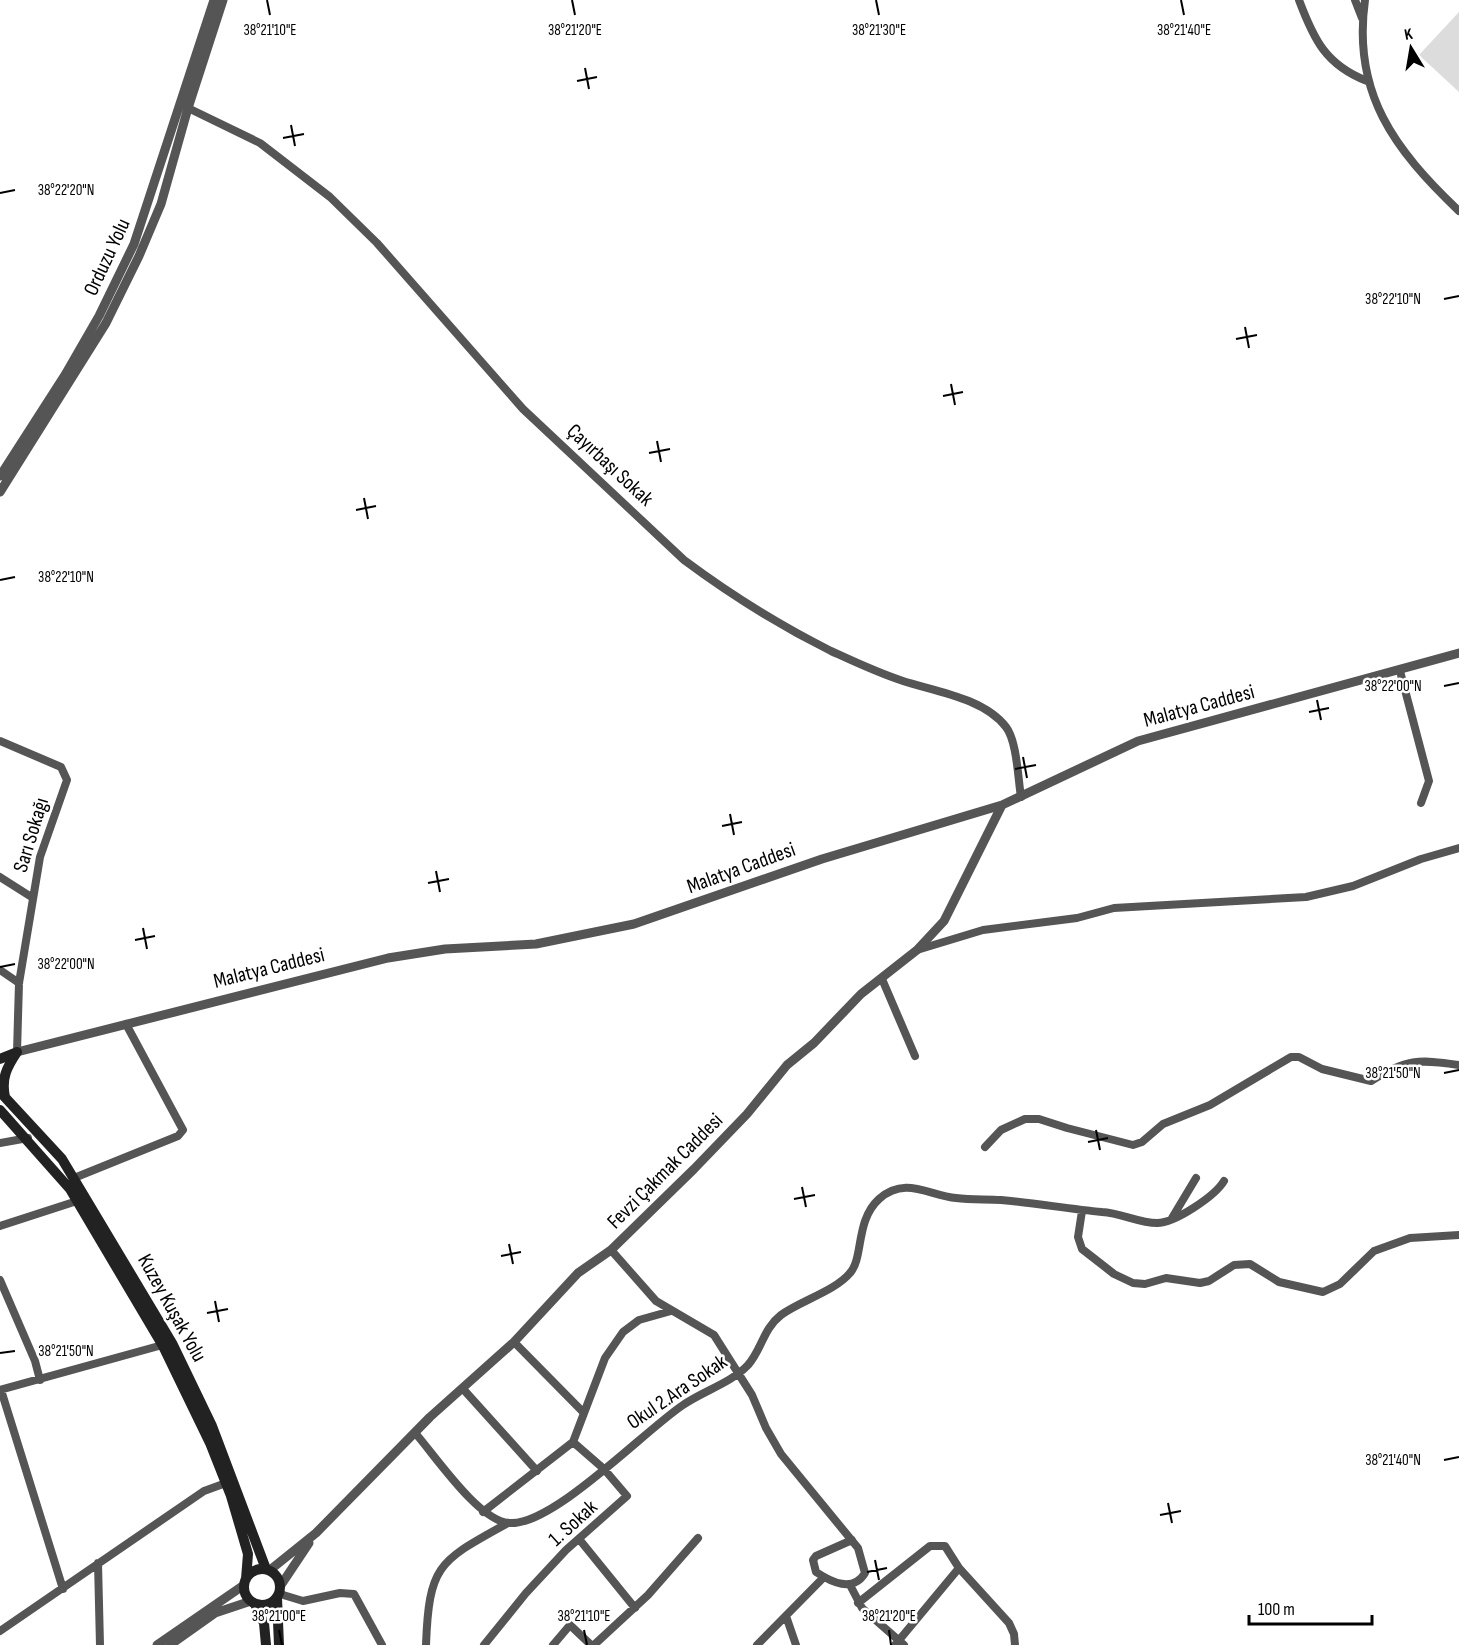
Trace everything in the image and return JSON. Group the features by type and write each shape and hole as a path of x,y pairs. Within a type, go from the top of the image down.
{"main road":[{"path":"0,1052 17,1052"},
{"path":"0,1059 17,1052"},
{"path":"3,1094 6,1070 17,1052"},
{"name":"Kuzey Kuşak Yolu","path":"3,1094 40,1132 74,1178 167,1344 212,1426 268,1569"},
{"name":"Kuzey Kuşak Yolu","path":"0,1110 28,1138 77,1201 167,1344 226,1483 248,1554 245,1582"},
{"path":"266,1645 264,1623 245,1582 254,1570 268,1569 278,1576 279,1645"},
{"path":"253,1602 271,1603 279,1592"}],"street":[{"name":"Orduzu Yolu","path":"0,476 65,375 99,316 134,244 214,0"},
{"path":"0,492 106,323 139,256 162,204 188,108 223,0"},
{"path":"1299,0 1325,54 1335,65 1368,81"},
{"path":"1355,0 1363,20"},
{"path":"1365,0 1363,20 1368,81 1383,123 1459,211"},
{"name":"Çayırbaşı Sokak","path":"188,108 260,143 330,197 377,243 524,409 684,560 760,613 832,651 882,673 949,693 998,719 1007,728 1012,743 1022,797"},
{"name":"Malatya Caddesi","path":"17,1052 388,958 445,950 536,944 634,924 831,856 1002,805 1138,741 1459,653"},
{"path":"1400,671 1429,781 1421,803"},
{"name":"Sarı Sokağı","path":"0,741 61,767 67,780 40,857 19,983 17,1052"},
{"name":"Fevzi Çakmak Caddesi","path":"315,1533 416,1434 430,1417 464,1390 514,1342 578,1273 611,1250 721,1142 787,1065 814,1043 861,993 917,950 944,921 1002,805"},
{"path":"917,950 983,930 1077,918 1114,908 1306,897 1353,886 1421,859 1459,849"},
{"path":"0,877 33,898"},
{"path":"0,970 19,983"},
{"path":"882,979 915,1056"},
{"path":"74,1178 178,1136 183,1130 126,1024"},
{"path":"985,1148 1008,1125 1032,1119 1132,1144 1142,1142 1163,1125 1210,1105 1291,1057 1299,1057 1322,1069 1371,1082 1396,1065 1416,1061 1459,1065"},
{"path":"0,1143 28,1138"},
{"path":"1171,1220 1196,1178"},
{"path":"1171,1220 1217,1192 1224,1181"},
{"name":"Okul 2.Ara Sokak","path":"426,1645 431,1588 449,1557 508,1523 528,1521 540,1515 604,1469 684,1405 738,1374 749,1364 768,1326 850,1274 855,1267 866,1219 878,1201 890,1192 900,1188 920,1188 954,1198 1008,1201 1104,1212 1158,1223 1171,1220"},
{"path":"0,1226 77,1201"},
{"path":"1082,1211 1078,1237 1082,1248 1114,1274 1133,1283 1144,1284 1166,1278 1200,1283 1209,1281 1234,1265 1250,1264 1279,1282 1323,1292 1340,1284 1374,1251 1410,1238 1459,1235"},
{"path":"611,1250 656,1301 714,1335 781,1454 852,1540 862,1557 865,1573 860,1580 850,1585 835,1583 816,1572 813,1566 816,1556 852,1540"},
{"path":"0,1280 35,1361 40,1380"},
{"path":"483,1512 573,1442 605,1358 623,1332 639,1320 671,1311"},
{"path":"514,1342 583,1412"},
{"path":"63,1589 1,1390 167,1344"},
{"path":"464,1390 537,1471"},
{"path":"416,1434 483,1512 508,1523"},
{"path":"573,1442 604,1469"},
{"name":"1. Sokak","path":"484,1645 526,1593 579,1539 627,1496 604,1469"},
{"path":"0,1631 204,1491 226,1483"},
{"path":"268,1569 315,1533"},
{"path":"315,1533 279,1592 303,1601 340,1593 354,1593 382,1645"},
{"path":"553,1645 570,1625 593,1645 635,1608 698,1538"},
{"path":"579,1539 635,1608"},
{"path":"858,1603 930,1546 945,1546 959,1568 1003,1614 1014,1634 1015,1645"},
{"path":"98,1563 100,1645"},
{"path":"850,1585 858,1603 899,1644 959,1568"},
{"path":"757,1645 824,1577"},
{"path":"157,1645 245,1582"},
{"path":"170,1645 215,1613 253,1602"},
{"path":"786,1616 796,1645"}],"shaded area":[{"path":"1459,12 1459,92 1419,55"}]}
